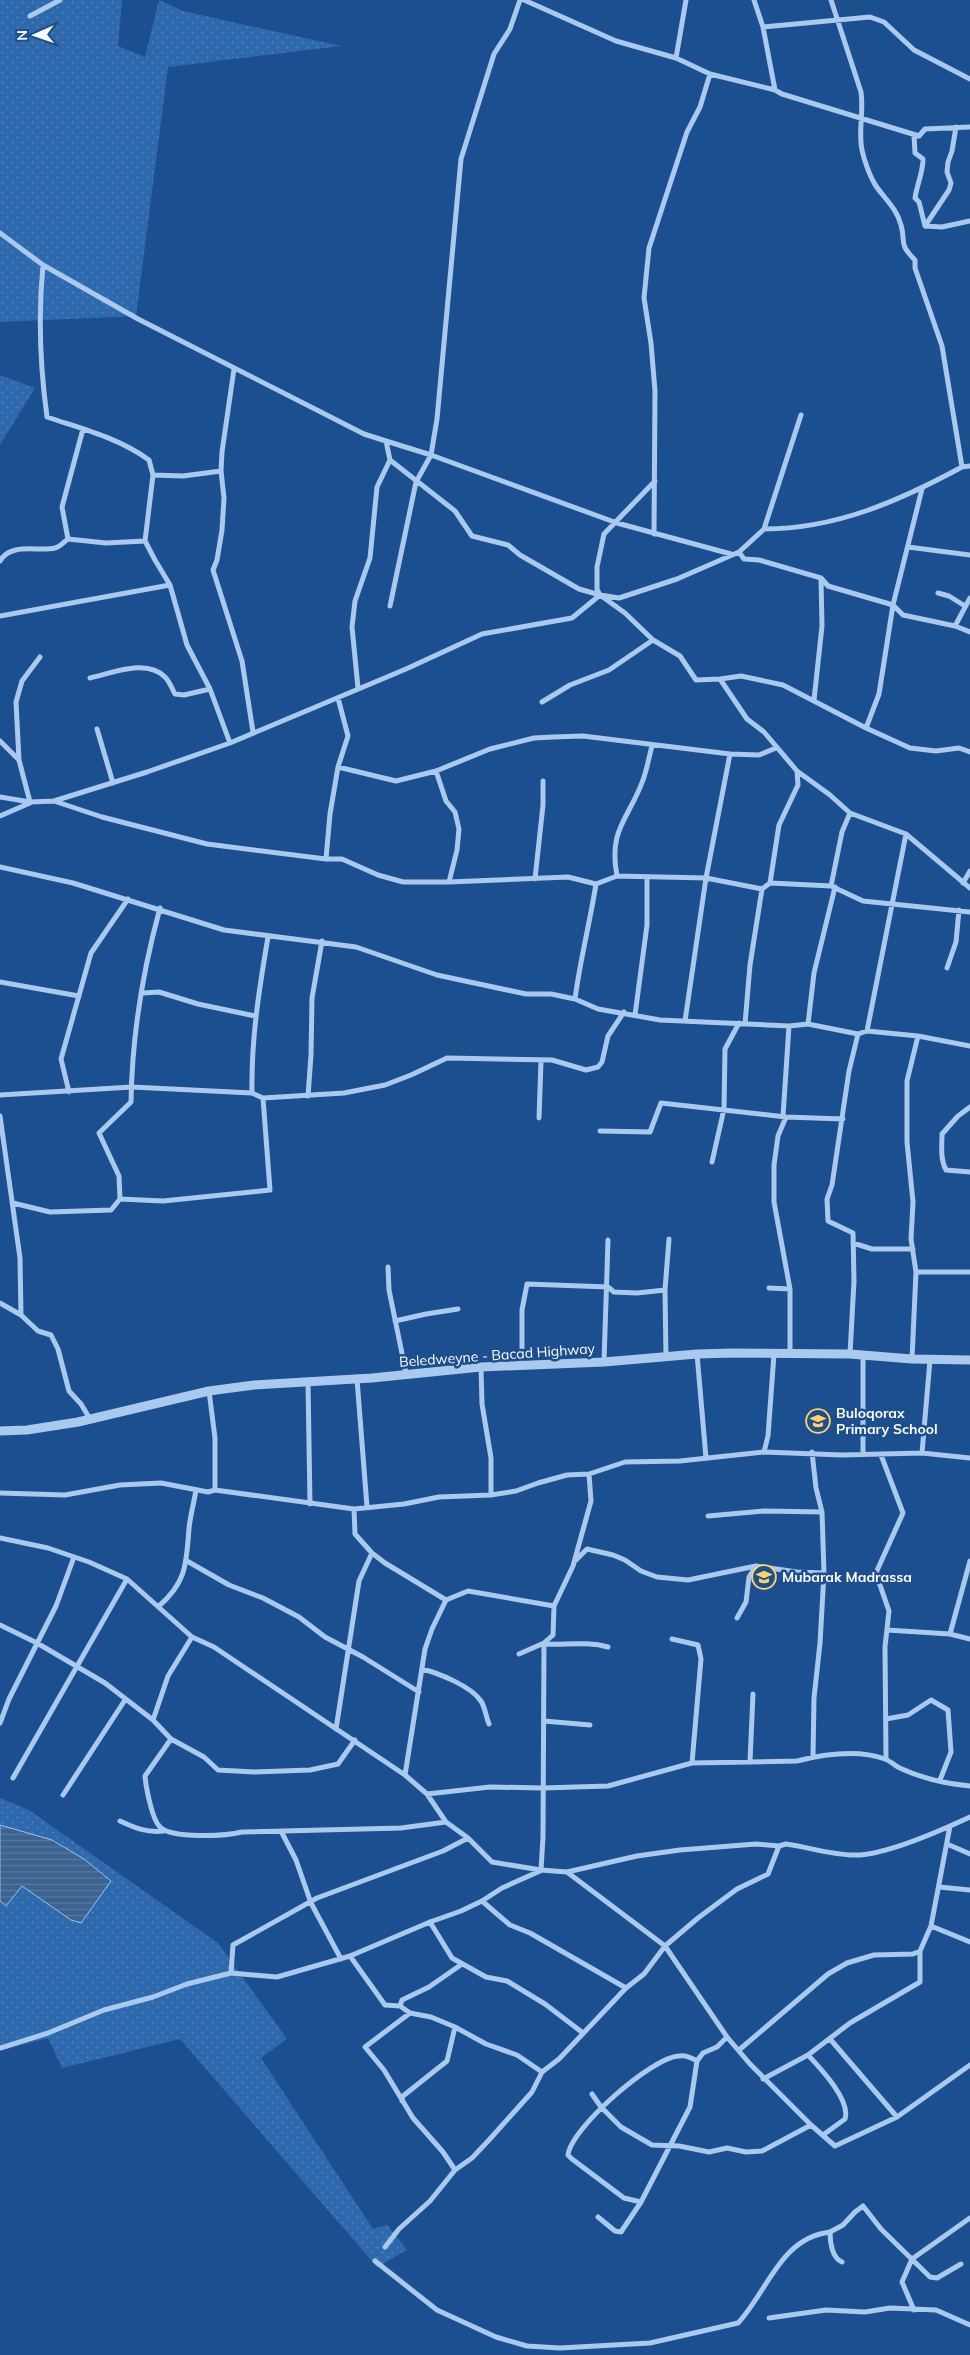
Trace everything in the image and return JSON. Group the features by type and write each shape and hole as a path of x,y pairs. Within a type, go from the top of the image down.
{"street":[{"path":"30,16 60,0"},
{"path":"390,606 416,482 431,455 438,410 461,159 494,54 510,29 520,0"},
{"path":"524,0 616,41 676,58 710,74 775,90 862,120 914,135 919,136 925,129 970,127"},
{"path":"676,58 686,0"},
{"path":"754,0 763,27 775,90"},
{"path":"831,0 861,92 864,108 862,149 875,185 891,203 902,226 902,240 907,252 914,260 917,274 940,337 953,404 962,468"},
{"path":"763,27 870,17 884,22 914,50 970,79"},
{"path":"654,534 655,391 651,343 644,298 649,248 688,132 700,107 710,74"},
{"path":"925,226 949,190 951,183 947,172 948,162 956,127"},
{"path":"914,135 915,153 923,159 923,172 919,185 915,190 915,198 919,202 925,226"},
{"path":"925,226 942,227 970,221"},
{"path":"0,233 43,265 138,319 364,434 431,455 617,523 732,554"},
{"path":"43,265 40,300 41,368 47,417 136,450 150,460 153,475 145,541 170,585 186,645 210,689 230,742"},
{"path":"234,369 221,471 224,498 217,560 213,570 242,661 253,732"},
{"path":"390,460 455,511 472,536 508,545 520,555 579,589 619,598 678,580 739,552 764,529 800,415"},
{"path":"68,539 62,507 82,429"},
{"path":"358,688 352,627 355,600 370,558 377,487 390,460 386,441"},
{"path":"764,529 792,529 839,520 887,505 962,468 970,466"},
{"path":"153,475 183,476 221,471"},
{"path":"655,481 617,523 604,534 597,567 597,589 600,595 625,613 653,640 680,656 696,680 741,676 783,685 866,728 910,748 936,751 959,748 970,752"},
{"path":"866,728 879,694 894,604 922,489"},
{"path":"0,561 3,555 18,549 56,548 68,539 106,543 145,541"},
{"path":"908,548 970,555"},
{"path":"739,552 744,559 759,560 821,578 828,586 894,604 903,615 955,626 970,632"},
{"path":"814,700 822,626 821,578"},
{"path":"0,616 170,585"},
{"path":"938,593 949,596 965,606"},
{"path":"0,797 30,802 54,801 113,783 230,742 406,669 482,634 572,618 600,595"},
{"path":"955,626 970,598"},
{"path":"542,702 570,685 609,670 653,640"},
{"path":"30,802 19,760 16,702 22,681 40,657"},
{"path":"90,678 137,667 157,671 162,674 175,694 184,695 210,689"},
{"path":"720,678 747,719 764,732 797,772 830,795 850,813 906,834 970,888"},
{"path":"326,859 330,814 338,767 348,736 338,698"},
{"path":"97,729 113,783"},
{"path":"338,767 396,781 436,771 490,748 534,738 583,736 652,746 730,754 759,755 776,748"},
{"path":"0,740 19,760"},
{"path":"617,876 613,856 617,836 642,781 652,746"},
{"path":"685,1021 706,878 730,754"},
{"path":"436,771 446,801 455,812 459,829 457,850 449,882"},
{"path":"770,883 779,825 798,785 797,772"},
{"path":"534,879 543,805 543,781"},
{"path":"54,801 102,817 207,844 326,859 342,859 378,875 403,882 568,877 596,884 617,876 706,878 762,889"},
{"path":"0,816 30,802"},
{"path":"808,1024 814,973 833,887 842,832 850,813"},
{"path":"867,1031 890,905 906,834"},
{"path":"0,867 73,883 160,908 224,930 268,937 322,941 356,947 437,975 526,994 551,994 575,999 598,1009 624,1012 660,1020 789,1026 808,1024 858,1034 867,1031 918,1036 970,1046"},
{"path":"963,883 970,871"},
{"path":"635,1015 647,925 647,878"},
{"path":"745,1024 750,965 762,889 770,883 833,887 863,901 970,912"},
{"path":"575,999 581,953 592,911 596,884"},
{"path":"69,1092 61,1059 91,954 128,899"},
{"path":"13,1204 50,1212 89,1212 111,1210 120,1199 119,1176 99,1133 132,1102 132,1087 147,955 160,908"},
{"path":"947,968 956,942 960,910"},
{"path":"252,1093 251,1054 254,1016 268,937"},
{"path":"308,1096 312,998 322,941"},
{"path":"0,982 79,996"},
{"path":"143,993 159,992 198,1004 254,1016"},
{"path":"0,1095 132,1087 252,1093 263,1098 308,1096 344,1093 384,1085 447,1058 552,1060 586,1070 598,1067 602,1062 608,1036 624,1012"},
{"path":"712,1162 724,1109 725,1049 739,1023"},
{"path":"789,1026 785,1116 778,1136 774,1165 774,1202 790,1289 790,1352"},
{"path":"850,1354 854,1281 853,1233 828,1221 827,1199 832,1185 849,1071 858,1034"},
{"path":"912,1359 916,1272 911,1239 913,1202 907,1142 907,1081 918,1036"},
{"path":"539,1118 541,1061"},
{"path":"120,1199 163,1202 270,1190 263,1098"},
{"path":"600,1131 650,1132 661,1103 785,1116 843,1119"},
{"path":"970,1107 958,1116 942,1134 942,1151 943,1164 946,1170 970,1172"},
{"path":"0,1116 20,1258 21,1314"},
{"path":"604,1362 608,1286 608,1240"},
{"path":"666,1358 665,1290 669,1240"},
{"path":"853,1243 872,1249 913,1249"},
{"path":"388,1267 389,1290 406,1374"},
{"path":"916,1272 970,1272"},
{"path":"522,1366 522,1310 527,1284 608,1286 614,1292 637,1293 665,1290"},
{"path":"769,1288 790,1289"},
{"path":"0,1304 21,1314 38,1331 51,1335 58,1349 69,1391 81,1404 90,1419"},
{"path":"395,1321 458,1309"},
{"name":"Beledweyne - Bacad Highway","path":"0,1431 27,1430 90,1419 209,1391 308,1380 357,1379 481,1367 604,1362 697,1354 774,1354 790,1352 930,1360 970,1360"},
{"path":"697,1354 706,1458"},
{"path":"764,1452 768,1436 774,1354"},
{"path":"863,1356 863,1453"},
{"path":"922,1453 930,1360"},
{"path":"481,1367 482,1404 491,1458 491,1495"},
{"path":"357,1379 367,1506"},
{"path":"308,1380 310,1504"},
{"path":"209,1391 215,1438 215,1490"},
{"path":"0,1493 32,1496 66,1495 120,1485 161,1483 208,1492 215,1490 276,1497 310,1504 354,1509 367,1506 404,1504 439,1497 491,1495 516,1491 567,1475 589,1474 625,1462 680,1461 764,1452 792,1454 812,1452 842,1455 922,1453 970,1458"},
{"path":"812,1452 816,1488 822,1512 824,1573 820,1643 814,1698 813,1756"},
{"path":"881,1455 903,1513 875,1575 889,1611 885,1647 886,1760"},
{"path":"519,1654 544,1644 554,1635 554,1606 575,1561 591,1501 589,1474"},
{"path":"159,1606 170,1597 180,1582 187,1561 189,1526 196,1490"},
{"path":"354,1509 355,1534 372,1553 446,1600"},
{"path":"708,1516 764,1511 822,1512"},
{"path":"0,1538 48,1548 89,1562 127,1579 159,1606 174,1623 192,1637 214,1647 355,1740 405,1776 427,1794 446,1822 468,1838 492,1862 567,1872 637,1856 680,1850 756,1844 779,1846 786,1844 853,1855 868,1854 912,1841 970,1817"},
{"path":"575,1561 587,1549 613,1555 625,1560 641,1571 657,1577 688,1580 756,1566 798,1572 824,1573"},
{"path":"336,1729 350,1650 359,1581 372,1553"},
{"path":"0,1723 56,1606 74,1558"},
{"path":"187,1561 229,1585 263,1598 299,1617 325,1638 350,1650 419,1692"},
{"path":"950,1634 970,1561"},
{"path":"737,1618 746,1602 749,1577 756,1566"},
{"path":"13,1778 127,1579"},
{"path":"405,1776 422,1669 432,1629 446,1600 468,1591 554,1606"},
{"path":"0,1626 37,1643 105,1683 152,1720 171,1739 204,1757 218,1770 254,1772 310,1770 338,1764 355,1740"},
{"path":"887,1630 950,1634 970,1639"},
{"path":"152,1720 168,1676 192,1637"},
{"path":"672,1639 698,1645 701,1659 692,1763"},
{"path":"544,1644 576,1645 592,1642 608,1647"},
{"path":"541,1870 544,1644"},
{"path":"422,1669 437,1672 472,1692 481,1701 489,1724"},
{"path":"750,1761 753,1694"},
{"path":"63,1795 125,1700"},
{"path":"886,1719 908,1715 932,1700 948,1710 951,1752 940,1780"},
{"path":"544,1721 590,1725"},
{"path":"165,1831 158,1826 147,1795 145,1776 171,1739"},
{"path":"427,1794 490,1787 608,1786 692,1763 797,1761 813,1756 851,1753 886,1760 902,1769 953,1784 970,1786"},
{"path":"120,1821 138,1830 165,1831 198,1836 228,1836 242,1832 401,1828 446,1822"},
{"path":"763,2078 808,2055 850,2023 920,1982 920,1951 931,1926 950,1826"},
{"path":"282,1832 296,1860 311,1903 341,1959"},
{"path":"231,1973 233,1945 311,1903 350,1885 443,1851 468,1838"},
{"path":"947,1844 970,1854"},
{"path":"385,2247 399,2229 430,2201 455,2170 472,2158 532,2092 542,2072 559,2058 626,1988 644,1974 665,1946 737,1889 768,1874 779,1846"},
{"path":"0,2048 48,2033 104,2010 231,1973 277,1978 341,1959 461,1911 482,1901 502,1888 541,1870"},
{"path":"567,1872 665,1946 701,1995 727,2037 763,2078 835,2146 897,2117 970,2066"},
{"path":"939,1886 970,1890"},
{"path":"482,1901 510,1925 530,1933 626,1988"},
{"path":"430,1922 452,1958 486,1977 507,1982 545,2004 583,2033"},
{"path":"931,1926 970,1942"},
{"path":"739,2050 828,1974 847,1963 874,1956 913,1954 920,1951"},
{"path":"350,1956 385,2005 400,2006 410,2013 455,2027 486,2044 517,2055 542,2072"},
{"path":"400,2006 402,2000 428,1988 462,1964"},
{"path":"410,2013 366,2048 384,2070 413,2118 443,2152 455,2170"},
{"path":"402,2101 403,2096 447,2060 455,2027"},
{"path":"598,2217 615,2231 621,2232 641,2202 690,2107 697,2061 703,2053 717,2047 727,2037"},
{"path":"830,2039 897,2117"},
{"path":"808,2055 828,2077 840,2096 846,2112 844,2119 823,2135"},
{"path":"641,2202 624,2198 568,2154 569,2149 581,2129 600,2107 658,2064 678,2056 697,2061"},
{"path":"592,2094 600,2107 621,2127 652,2145 709,2152 727,2148 746,2152 762,2150 811,2125"},
{"path":"375,2261 437,2310 496,2337 527,2346 560,2348 650,2343 738,2323 786,2254 806,2238 830,2232 843,2225 863,2206 881,2229 934,2279 961,2264"},
{"path":"914,2310 902,2282 912,2259 970,2218"},
{"path":"830,2232 832,2250 837,2260 842,2262"},
{"path":"769,2318 826,2310 865,2312 890,2308 936,2310 970,2325"}],"shaded area":[{"path":"0,0 122,0 118,46 145,57 159,0 183,11 341,46 168,67 136,316 0,322"},
{"path":"0,375 35,388 0,445"},
{"path":"0,1798 29,1810 218,1943 287,2039 261,2058 373,2229 387,2225 407,2250 377,2267 180,2039 62,2068 48,2038 0,2051 0,1901 6,1906 22,1886 47,1903 111,1881 84,1859 52,1840 0,1825"},
{"path":"0,1825 52,1840 84,1859 111,1881 81,1923 71,1920 22,1886 6,1906 0,1901"}],"place":[{"name":"Buloqorax Primary School","path":"818,1421"},
{"name":"Mubarak Madrassa","path":"764,1577"}]}
